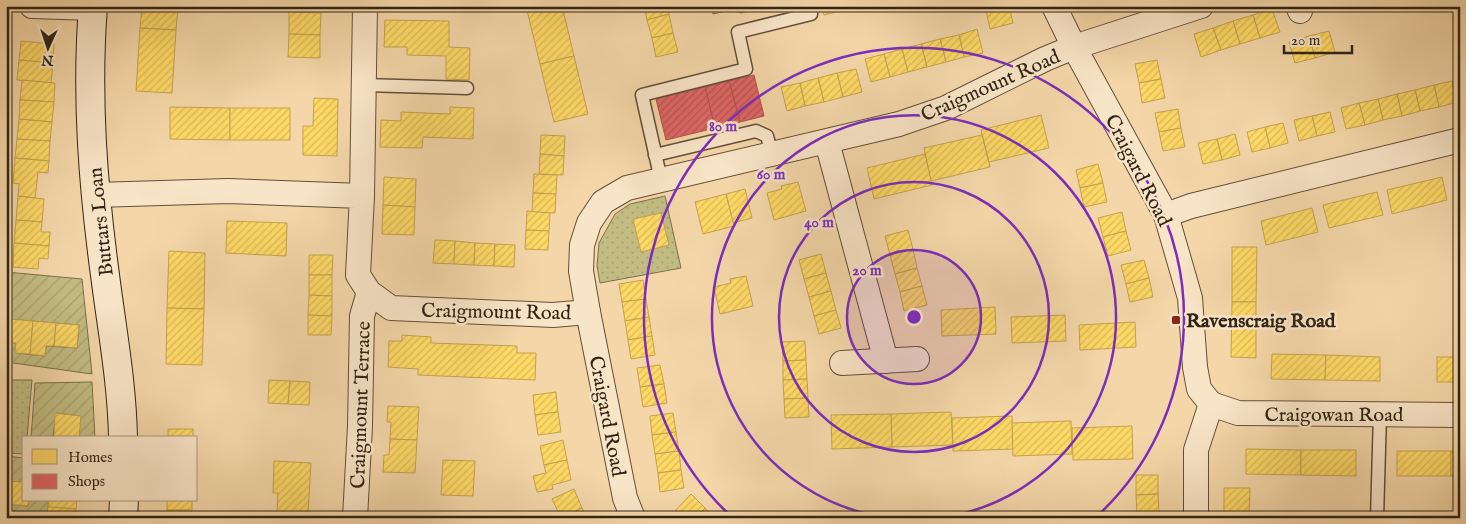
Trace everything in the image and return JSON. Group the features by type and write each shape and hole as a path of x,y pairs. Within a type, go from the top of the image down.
{"street":[{"path":"32,6 93,7"},
{"name":"Craigmount Road","path":"365,6 362,196 358,275 369,292 392,308 552,316 588,312 581,271 582,245 589,223 603,202 627,188 899,124 946,108 1045,59 1074,47 1201,6"},
{"name":"Craigard Road","path":"1054,6 1074,47 1166,215 1190,298 1195,367 1199,389 1210,404"},
{"name":"Buttars Loan","path":"93,7 90,96 95,195 120,378 123,436"},
{"path":"1166,215 1191,206 1460,140"},
{"path":"827,142 886,361"},
{"path":"95,195 228,191 362,196"},
{"name":"Craigmount Terrace","path":"355,518 360,426 362,316 369,292"},
{"name":"Craigard Road","path":"588,312 624,498 633,518"},
{"path":"842,363 917,359"},
{"path":"1196,518 1196,450 1210,404"},
{"name":"Craigowan Road","path":"1210,404 1238,413 1460,415"},
{"path":"123,518 124,502"}],"lane":[{"path":"661,180 642,95 746,69 738,32 811,14"},
{"path":"364,85 467,88"},
{"path":"655,155 756,131 767,136 772,154"},
{"path":"1377,518 1380,414"}],"shaded area":[{"path":"711,6 767,6 741,13 731,10 713,14"},
{"path":"665,196 681,268 600,283 597,266 599,243 615,214 630,204"},
{"path":"6,272 82,279 92,374 6,362 6,342 16,343 16,353 45,356 46,346 77,348 79,325 6,319"},
{"path":"6,380 32,380 27,436 22,436 22,454 6,453"},
{"path":"92,382 95,436 79,436 80,416 56,413 53,436 31,436 35,383"},
{"path":"6,456 22,458 22,482 6,481"},
{"path":"29,502 49,502 47,518 6,518 6,504 28,506"}],"building: Homes":[{"path":"142,6 178,6 176,30 140,28"},
{"path":"290,6 321,6 321,13 289,12"},
{"path":"526,6 562,6 574,56 540,64"},
{"path":"644,6 667,6 669,14 647,20"},
{"path":"822,6 840,6 841,11 824,15"},
{"path":"1009,6 1013,23 990,29 986,10"},
{"path":"1272,9 1280,32 1260,38 1253,15"},
{"path":"289,12 321,13 320,35 289,34"},
{"path":"669,14 673,33 652,38 647,20"},
{"path":"1253,15 1260,38 1240,44 1233,21"},
{"path":"385,20 449,21 449,47 470,48 469,80 446,79 446,56 407,55 407,47 384,47"},
{"path":"1233,21 1240,44 1221,50 1213,28"},
{"path":"140,28 176,30 172,93 136,91"},
{"path":"1213,28 1221,50 1201,57 1194,34"},
{"path":"977,29 983,53 964,57 959,35"},
{"path":"1329,31 1335,52 1315,58 1309,36"},
{"path":"673,33 678,52 656,57 652,38"},
{"path":"289,34 320,35 320,58 288,57"},
{"path":"959,35 964,57 946,62 940,39"},
{"path":"1309,36 1315,58 1295,63 1289,42"},
{"path":"940,39 946,62 927,67 921,44"},
{"path":"21,41 54,44 53,63 19,60"},
{"path":"921,44 927,67 908,72 902,49"},
{"path":"902,49 908,72 890,77 884,54"},
{"path":"884,54 890,77 871,82 865,59"},
{"path":"574,56 588,114 554,122 540,64"},
{"path":"19,60 53,63 51,83 17,80"},
{"path":"1157,60 1161,79 1139,83 1135,64"},
{"path":"856,69 862,92 843,97 837,73"},
{"path":"837,73 843,97 824,102 818,78"},
{"path":"818,78 824,102 805,106 800,83"},
{"path":"1161,79 1165,98 1142,103 1139,83"},
{"path":"22,80 55,83 54,102 20,100"},
{"path":"1452,81 1458,102 1439,107 1434,85"},
{"path":"800,83 805,106 787,111 781,87"},
{"path":"1434,85 1439,107 1420,111 1415,90"},
{"path":"1415,90 1420,111 1402,116 1397,94"},
{"path":"1397,94 1402,116 1383,120 1378,99"},
{"path":"314,98 338,99 337,156 303,155 303,126 313,126"},
{"path":"1378,99 1383,120 1365,125 1359,103"},
{"path":"20,100 54,102 52,122 19,119"},
{"path":"1359,103 1365,125 1346,129 1341,108"},
{"path":"170,107 230,108 230,140 170,139"},
{"path":"450,107 474,108 473,139 423,137 422,148 380,147 381,120 401,121 401,112 450,114"},
{"path":"230,108 290,108 290,140 230,140"},
{"path":"1178,109 1181,128 1159,132 1155,113"},
{"path":"1330,112 1335,132 1317,136 1312,116"},
{"path":"1041,115 1049,148 989,162 981,130"},
{"path":"1312,116 1317,136 1299,141 1294,120"},
{"path":"19,119 52,122 50,141 17,139"},
{"path":"1283,123 1288,143 1270,148 1265,127"},
{"path":"1265,127 1270,148 1252,152 1247,132"},
{"path":"1181,128 1185,147 1163,151 1159,132"},
{"path":"1235,134 1240,155 1222,160 1217,139"},
{"path":"541,135 565,136 564,156 540,154"},
{"path":"982,135 990,167 931,181 924,148"},
{"path":"17,139 50,141 49,161 15,158"},
{"path":"1217,139 1222,160 1203,164 1198,143"},
{"path":"540,154 564,156 563,175 539,174"},
{"path":"925,154 932,185 874,199 867,168"},
{"path":"15,158 49,161 48,173 38,172 35,198 18,196 19,184 13,183"},
{"path":"1098,164 1103,183 1080,188 1076,170"},
{"path":"534,174 557,175 556,194 533,193"},
{"path":"384,177 416,179 415,207 383,205"},
{"path":"1442,177 1447,200 1392,214 1387,190"},
{"path":"798,182 806,211 774,220 767,193 782,189 781,186"},
{"path":"1103,183 1107,202 1084,207 1080,188"},
{"path":"745,189 752,218 733,223 726,194"},
{"path":"1377,192 1383,215 1329,228 1323,205"},
{"path":"533,193 556,194 555,213 532,212"},
{"path":"726,194 734,226 703,234 695,202"},
{"path":"18,196 44,199 42,222 16,220"},
{"path":"383,205 415,207 414,235 382,234"},
{"path":"1312,208 1318,232 1266,245 1261,221"},
{"path":"527,211 550,213 549,231 526,230"},
{"path":"1122,212 1126,231 1103,237 1098,218"},
{"path":"661,213 669,245 641,252 633,219"},
{"path":"16,220 42,222 41,232 50,232 49,246 14,243"},
{"path":"227,221 287,223 286,256 226,253"},
{"path":"526,230 549,231 548,250 525,249"},
{"path":"908,230 913,249 890,255 885,236"},
{"path":"1126,231 1131,250 1108,256 1103,237"},
{"path":"435,240 455,241 454,264 433,263"},
{"path":"455,241 475,243 474,265 454,264"},
{"path":"14,243 49,246 48,259 39,258 38,269 13,267"},
{"path":"475,243 495,244 494,266 474,265"},
{"path":"495,244 515,245 514,267 494,266"},
{"path":"1232,247 1257,247 1256,302 1232,302"},
{"path":"913,249 917,268 895,274 890,255"},
{"path":"169,251 205,253 204,309 167,308"},
{"path":"821,254 826,273 804,279 799,260"},
{"path":"309,255 333,255 332,275 309,275"},
{"path":"1144,260 1149,278 1126,284 1121,265"},
{"path":"917,268 922,286 900,292 895,274"},
{"path":"826,273 831,291 809,297 804,279"},
{"path":"309,275 332,275 332,296 309,295"},
{"path":"746,276 753,306 720,314 714,287 731,283 730,279"},
{"path":"1149,278 1153,297 1130,302 1126,284"},
{"path":"643,280 646,299 622,302 619,284"},
{"path":"922,286 927,305 904,311 900,292"},
{"path":"831,291 836,310 814,316 809,297"},
{"path":"309,295 332,296 332,316 308,315"},
{"path":"646,299 649,317 625,321 622,302"},
{"path":"1232,302 1256,302 1256,358 1231,357"},
{"path":"995,307 996,334 942,336 941,310"},
{"path":"167,308 204,309 202,365 166,364"},
{"path":"836,310 841,328 819,334 814,316"},
{"path":"308,315 332,316 331,335 308,335"},
{"path":"1065,315 1066,341 1012,343 1011,317"},
{"path":"649,317 652,336 628,340 625,321"},
{"path":"6,319 10,319 8,342 6,342"},
{"path":"10,319 33,321 30,354 15,353 16,343 8,342"},
{"path":"33,321 56,323 54,346 46,346 45,356 30,354"},
{"path":"1135,322 1136,347 1080,350 1079,325"},
{"path":"56,323 79,325 77,348 54,346"},
{"path":"402,335 431,337 431,343 517,346 517,353 536,353 535,380 418,375 418,369 388,367 389,341 402,341"},
{"path":"652,336 655,355 631,359 628,340"},
{"path":"805,341 806,360 783,361 782,342"},
{"path":"1272,354 1326,355 1325,380 1271,379"},
{"path":"1326,355 1380,357 1380,381 1325,380"},
{"path":"1437,357 1460,357 1460,382 1437,382"},
{"path":"806,360 807,379 783,380 783,361"},
{"path":"660,365 664,384 640,387 637,368"},
{"path":"807,379 808,398 784,399 783,380"},
{"path":"269,380 290,381 288,404 268,403"},
{"path":"290,381 310,382 309,405 288,404"},
{"path":"664,384 667,403 643,407 640,387"},
{"path":"556,392 558,412 535,415 533,395"},
{"path":"808,398 809,417 785,418 784,399"},
{"path":"388,406 419,407 417,440 390,439 391,422 387,422"},
{"path":"558,412 561,432 538,435 535,415"},
{"path":"951,412 953,445 892,447 891,414"},
{"path":"55,413 81,416 79,436 54,436"},
{"path":"673,413 676,432 652,435 650,416"},
{"path":"891,414 892,447 832,449 831,415"},
{"path":"1012,416 1013,449 953,451 952,418"},
{"path":"1071,421 1072,454 1013,456 1012,423"},
{"path":"1132,426 1133,459 1073,460 1072,428"},
{"path":"168,429 193,429 193,436 168,436"},
{"path":"676,432 679,451 655,454 652,435"},
{"path":"390,439 417,440 415,473 383,472 384,455 389,455"},
{"path":"563,440 567,460 544,465 540,446"},
{"path":"1246,449 1301,450 1301,475 1246,474"},
{"path":"1301,450 1356,450 1356,476 1301,475"},
{"path":"679,451 681,470 658,473 655,454"},
{"path":"1397,451 1451,451 1451,476 1397,476"},
{"path":"1451,451 1460,451 1460,477 1451,476"},
{"path":"443,460 475,461 473,496 441,495"},
{"path":"567,460 571,480 552,485 553,489 537,492 533,476 546,473 544,465"},
{"path":"274,461 311,463 308,514 277,513 278,493 273,493"},
{"path":"681,470 684,488 660,492 658,473"},
{"path":"1136,475 1158,475 1158,494 1136,495"},
{"path":"6,481 22,482 22,502 29,502 28,506 6,504"},
{"path":"1224,488 1250,488 1249,518 1224,518"},
{"path":"574,489 582,508 561,518 552,499"},
{"path":"691,494 705,508 696,518 682,518 675,511"},
{"path":"1158,494 1159,513 1137,514 1136,495"},
{"path":"49,502 77,502 76,509 48,507"},
{"path":"167,502 192,502 192,510 167,510"},
{"path":"48,507 76,509 76,518 47,518"},
{"path":"582,508 587,518 561,518"},
{"path":"705,508 715,518 696,518"},
{"path":"167,510 192,510 192,518 167,518"},
{"path":"1159,513 1159,518 1137,518 1137,514"}],"building: Shops":[{"path":"754,75 764,116 740,122 729,81"},
{"path":"729,81 740,122 715,128 705,87"},
{"path":"705,87 715,128 666,140 656,99"}],"place":[{"name":"Ravenscraig Road","path":"1176,320"}]}
